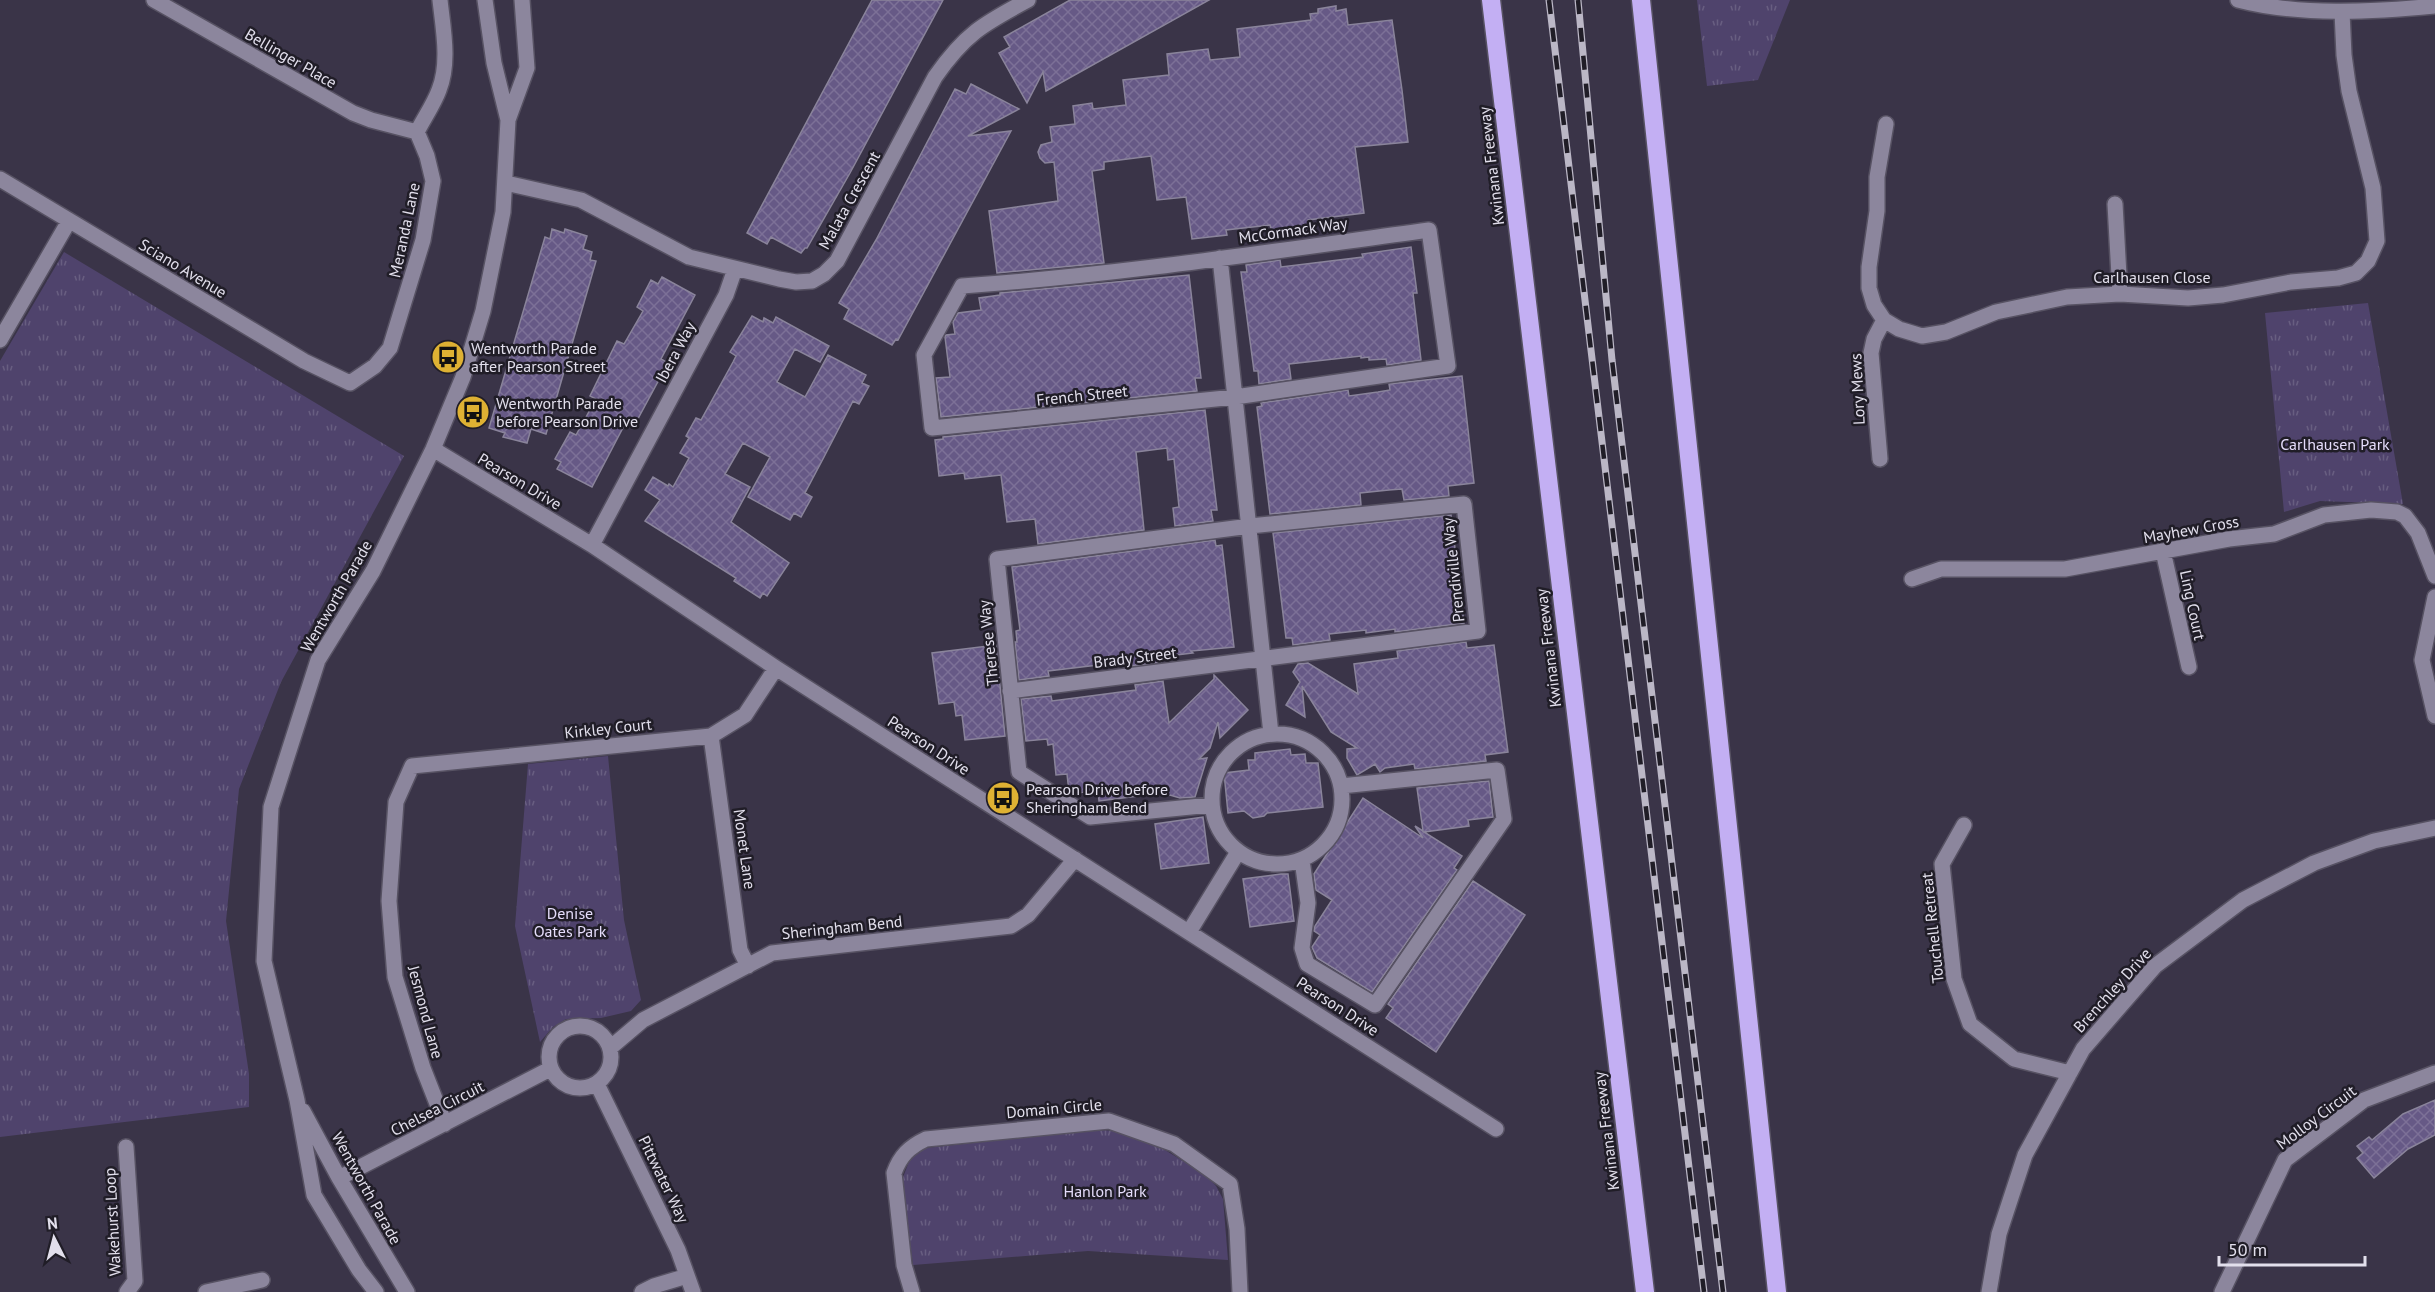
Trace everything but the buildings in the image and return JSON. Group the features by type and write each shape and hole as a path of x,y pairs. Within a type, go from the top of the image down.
{"highway":[{"name":"Kwinana Freeway","path":"1491,0 1645,1292"},
{"path":"1641,0 1777,1292"}],"street":[{"name":"Bellinger Place","path":"154,0 353,112 370,120 417,132"},
{"path":"417,132 439,91 443,78 440,0"},
{"name":"Wentworth Parade","path":"376,1292 359,1270 314,1196 297,1100 264,961 272,807 318,660 373,571 433,449 463,376 483,311 499,240 506,183 508,120 494,63 485,0"},
{"name":"Wentworth Parade","path":"508,120 527,68 522,0"},
{"name":"Malata Crescent","path":"506,183 581,200 689,257 796,282 812,281 824,274 837,261 935,77 953,51 985,23 1028,0"},
{"path":"2238,0 2342,12 2435,6"},
{"name":"Carlhausen Close","path":"1884,320 1899,329 1922,336 1946,332 1996,312 2025,304 2067,297 2120,294 2188,298 2223,295 2291,282 2338,278 2356,273 2368,261 2377,241 2377,219 2373,188 2349,91 2344,55 2342,12"},
{"path":"1884,320 1874,305 1869,288 1869,267 1877,211 1877,177 1886,124"},
{"name":"Meranda Lane","path":"350,383 375,366 390,348 423,240 433,181 427,156 417,132"},
{"name":"Sciano Avenue","path":"0,179 304,361 350,383"},
{"path":"2115,204 2120,294"},
{"path":"0,340 69,221"},
{"name":"McCormack Way","path":"932,428 924,355 962,286 1008,283 1220,258 1429,230 1448,366 1235,397"},
{"path":"1220,258 1271,734"},
{"name":"Ibera Way","path":"592,545 726,295 735,269"},
{"name":"Lory Mews","path":"1880,459 1871,353 1874,339 1884,320"},
{"name":"French Street","path":"932,428 1235,397"},
{"name":"Pearson Drive","path":"433,449 592,545 776,668 1496,1129"},
{"name":"Prendiville Way","path":"1250,526 1464,504 1478,631 1264,659"},
{"name":"Mayhew Cross","path":"1912,579 1941,569 2065,569 2229,539 2274,534 2324,514 2371,510 2397,512 2405,516 2418,533 2435,576"},
{"name":"Therese Way","path":"1211,805 1090,817 1019,772 997,559 1250,526"},
{"name":"Ling Court","path":"2163,551 2188,667"},
{"path":"2435,597 2422,660 2435,716"},
{"name":"Brady Street","path":"1010,691 1264,659"},
{"name":"Kirkley Court","path":"412,766 711,736 745,715 776,668"},
{"path":"1271,734 1290,735 1308,742 1323,753 1335,768 1341,786 1342,809 1335,830 1321,848 1302,860 1280,865 1258,862 1238,852 1224,840 1215,823 1211,805 1212,784 1220,765 1234,750 1251,739 1271,734"},
{"name":"Monet Lane","path":"711,736 740,950 748,966"},
{"name":"Jesmond Lane","path":"412,766 396,802 389,901 395,977 423,1068 445,1124"},
{"path":"1302,860 1308,903 1302,948 1307,964 1375,1005 1504,819 1497,770 1341,786"},
{"name":"Touchell Retreat","path":"1964,825 1942,864 1954,979 1970,1024 2014,1059 2070,1073"},
{"name":"Brenchley Drive","path":"1989,1292 1999,1234 2025,1155 2083,1050 2155,966 2243,900 2314,862 2374,841 2435,828"},
{"path":"1189,932 1238,852"},
{"name":"Sheringham Bend","path":"610,1048 643,1020 771,953 1011,926 1028,915 1075,859"},
{"path":"586,1026 597,1030 605,1037 612,1059 609,1069 597,1084 587,1088 565,1085 556,1079 550,1069 549,1048 554,1038 565,1029 586,1026"},
{"name":"Chelsea Circuit","path":"339,1178 550,1069"},
{"name":"Molloy Circuit","path":"2222,1292 2285,1160 2364,1100 2435,1073"},
{"name":"Pittwater Way","path":"597,1084 678,1250 693,1292"},
{"name":"Wentworth Parade","path":"297,1100 339,1178 407,1292"},
{"name":"Domain Circle","path":"912,1292 904,1265 894,1173 899,1159 911,1146 926,1139 1109,1121 1174,1144 1230,1184 1237,1229 1240,1292"},
{"name":"Wakehurst Loop","path":"126,1147 135,1288"},
{"path":"642,1292 687,1276"},
{"path":"206,1292 262,1280"}],"green space":[{"path":"1697,0 1790,0 1758,80 1707,86"},
{"path":"64,252 404,456 281,682 239,789 226,921 249,1074 249,1107 0,1137 0,361"},
{"name":"Carlhausen Park","path":"2368,303 2403,504 2320,501 2284,512 2265,313"},
{"name":"Denise Oates Park","path":"608,756 624,920 641,1000 631,1011 601,1018 566,1019 553,1027 540,1042 515,926 528,764"},
{"name":"Hanlon Park","path":"1095,1130 1121,1131 1142,1136 1206,1175 1216,1186 1223,1199 1228,1260 1088,1251 913,1265 902,1180 910,1159 926,1148"}],"railway":[{"path":"1549,0 1704,1292"},
{"path":"1578,0 1612,360 1723,1292"}],"place":[{"name":"Wentworth Parade after Pearson Street","path":"448,357"},
{"name":"Wentworth Parade before Pearson Drive","path":"473,412"},
{"name":"Pearson Drive before Sheringham Bend","path":"1003,798"}]}
